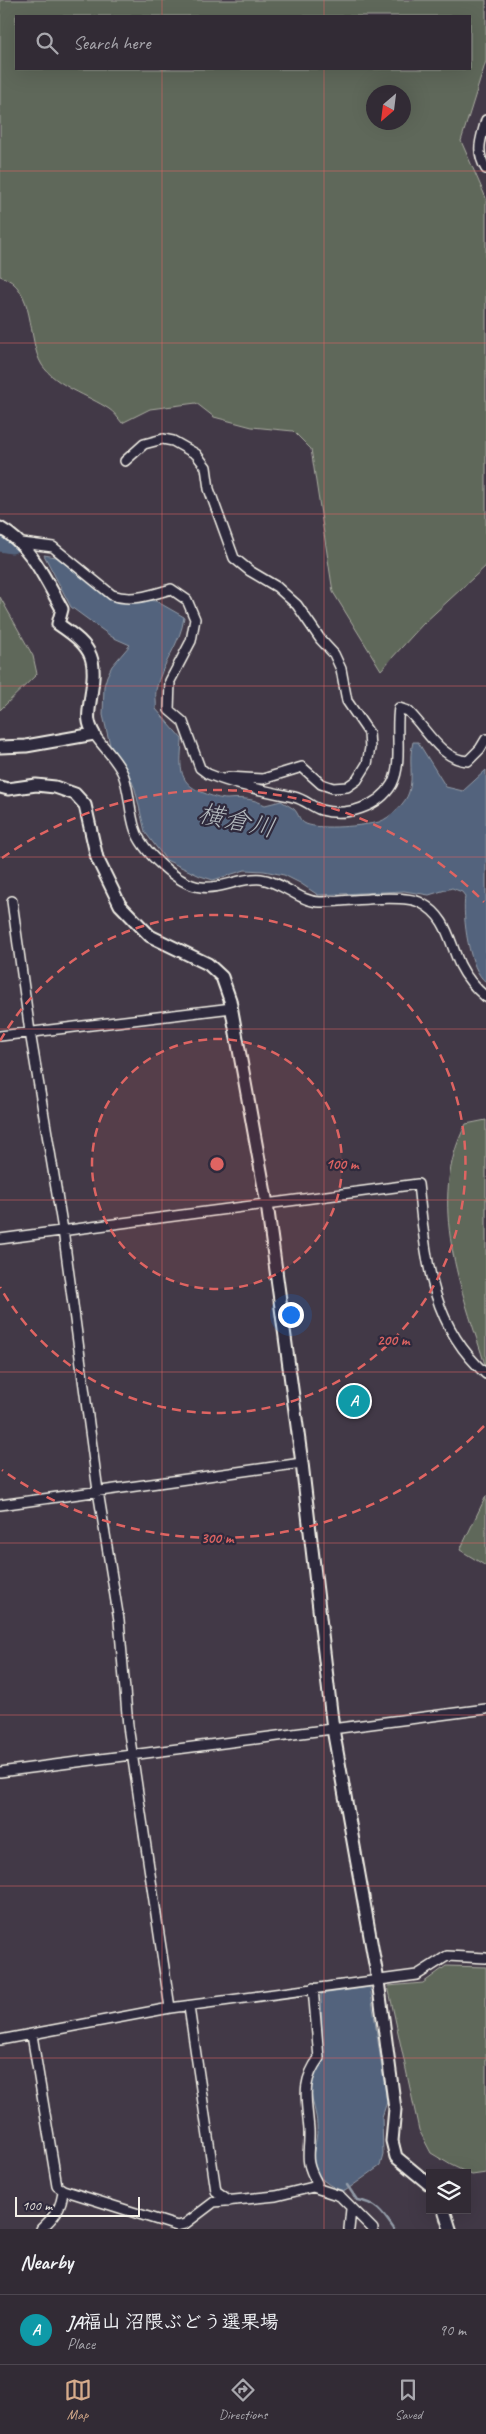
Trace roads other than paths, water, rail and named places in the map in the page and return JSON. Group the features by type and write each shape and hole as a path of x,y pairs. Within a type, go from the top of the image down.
{"street":[{"path":"486,120 478,150 486,170"},
{"path":"125,461 144,444 163,439 173,441 196,454 203,461 206,467 209,489 234,558 250,571 277,587 298,605 321,640 334,654 341,669 347,701 369,733 370,748 367,764 357,780 347,787 333,788 322,784 302,767 263,779 215,777"},
{"path":"0,528 22,543 62,609 58,624 74,635 88,649 94,662 87,722 122,772 128,790 134,828 139,839 164,867 190,885 203,888 242,880 258,879 283,885 311,902 393,899 419,901 430,908 443,921 465,974 486,997"},
{"path":"22,543 53,548 112,595 123,599 147,596 171,589 187,600 195,619 191,641 170,681 169,710 183,722 200,768 215,777 297,797 321,810 342,813 359,809 384,795 393,782 397,758 399,708 408,711 447,754 457,761 468,761 480,749 486,739"},
{"path":"0,747 26,746 94,734"},
{"path":"0,787 8,789 36,785 55,787 75,794 85,806 97,858 120,905 150,936 208,964 222,977 232,1008 267,1204 302,1463 333,1728 378,1981 395,2109 392,2141 396,2158 426,2182"},
{"path":"12,901 30,1032 63,1230 98,1491 119,1620 132,1754 170,2008"},
{"path":"0,1036 232,1008"},
{"path":"0,1239 418,1184 425,1245 435,1296 445,1322 458,1345 486,1374"},
{"path":"0,1505 302,1463"},
{"path":"0,1772 486,1709"},
{"path":"0,2040 32,2036 170,2008 189,2007 313,1988 417,1975 446,1956 486,1958"},
{"path":"313,1988 319,2058 310,2070 305,2087 309,2131 306,2157 317,2183 313,2187"},
{"path":"189,2007 216,2191 230,2201"},
{"path":"32,2036 57,2186 62,2190 177,2226 185,2224 214,2202 276,2196 313,2187 333,2192 345,2200 350,2209 372,2229"},
{"path":"41,2229 56,2215 62,2198 62,2190"},
{"path":"349,2229 350,2209"},
{"path":"445,2214 450,2229"}],"water":[{"path":"44,555 56,557 114,602 156,601 184,617 179,636 162,671 156,692 156,709 182,739 182,771 188,784 195,789 218,798 246,799 265,805 281,801 294,809 306,824 321,827 342,827 379,822 397,810 409,792 413,742 418,742 446,787 463,791 486,770 486,982 480,976 471,955 466,929 465,896 462,892 452,888 429,895 404,891 318,895 284,875 245,870 213,880 166,860 145,832 135,789 130,777 110,745 103,715 104,686 107,676 112,666 130,645 112,637 71,607"},
{"path":"370,1987 387,2102 382,2117 383,2155 380,2166 345,2191 325,2182 311,2164 316,2142 317,2120 311,2088 312,2080 323,2063 321,1994"}],"waterway":[{"name":"横倉川","path":"0,544 12,546"},
{"path":"347,2185 357,2200 375,2206 394,2229"}],"place":[{"name":"JA福山 沼隈ぶどう選果場","path":"354,1401"}]}
